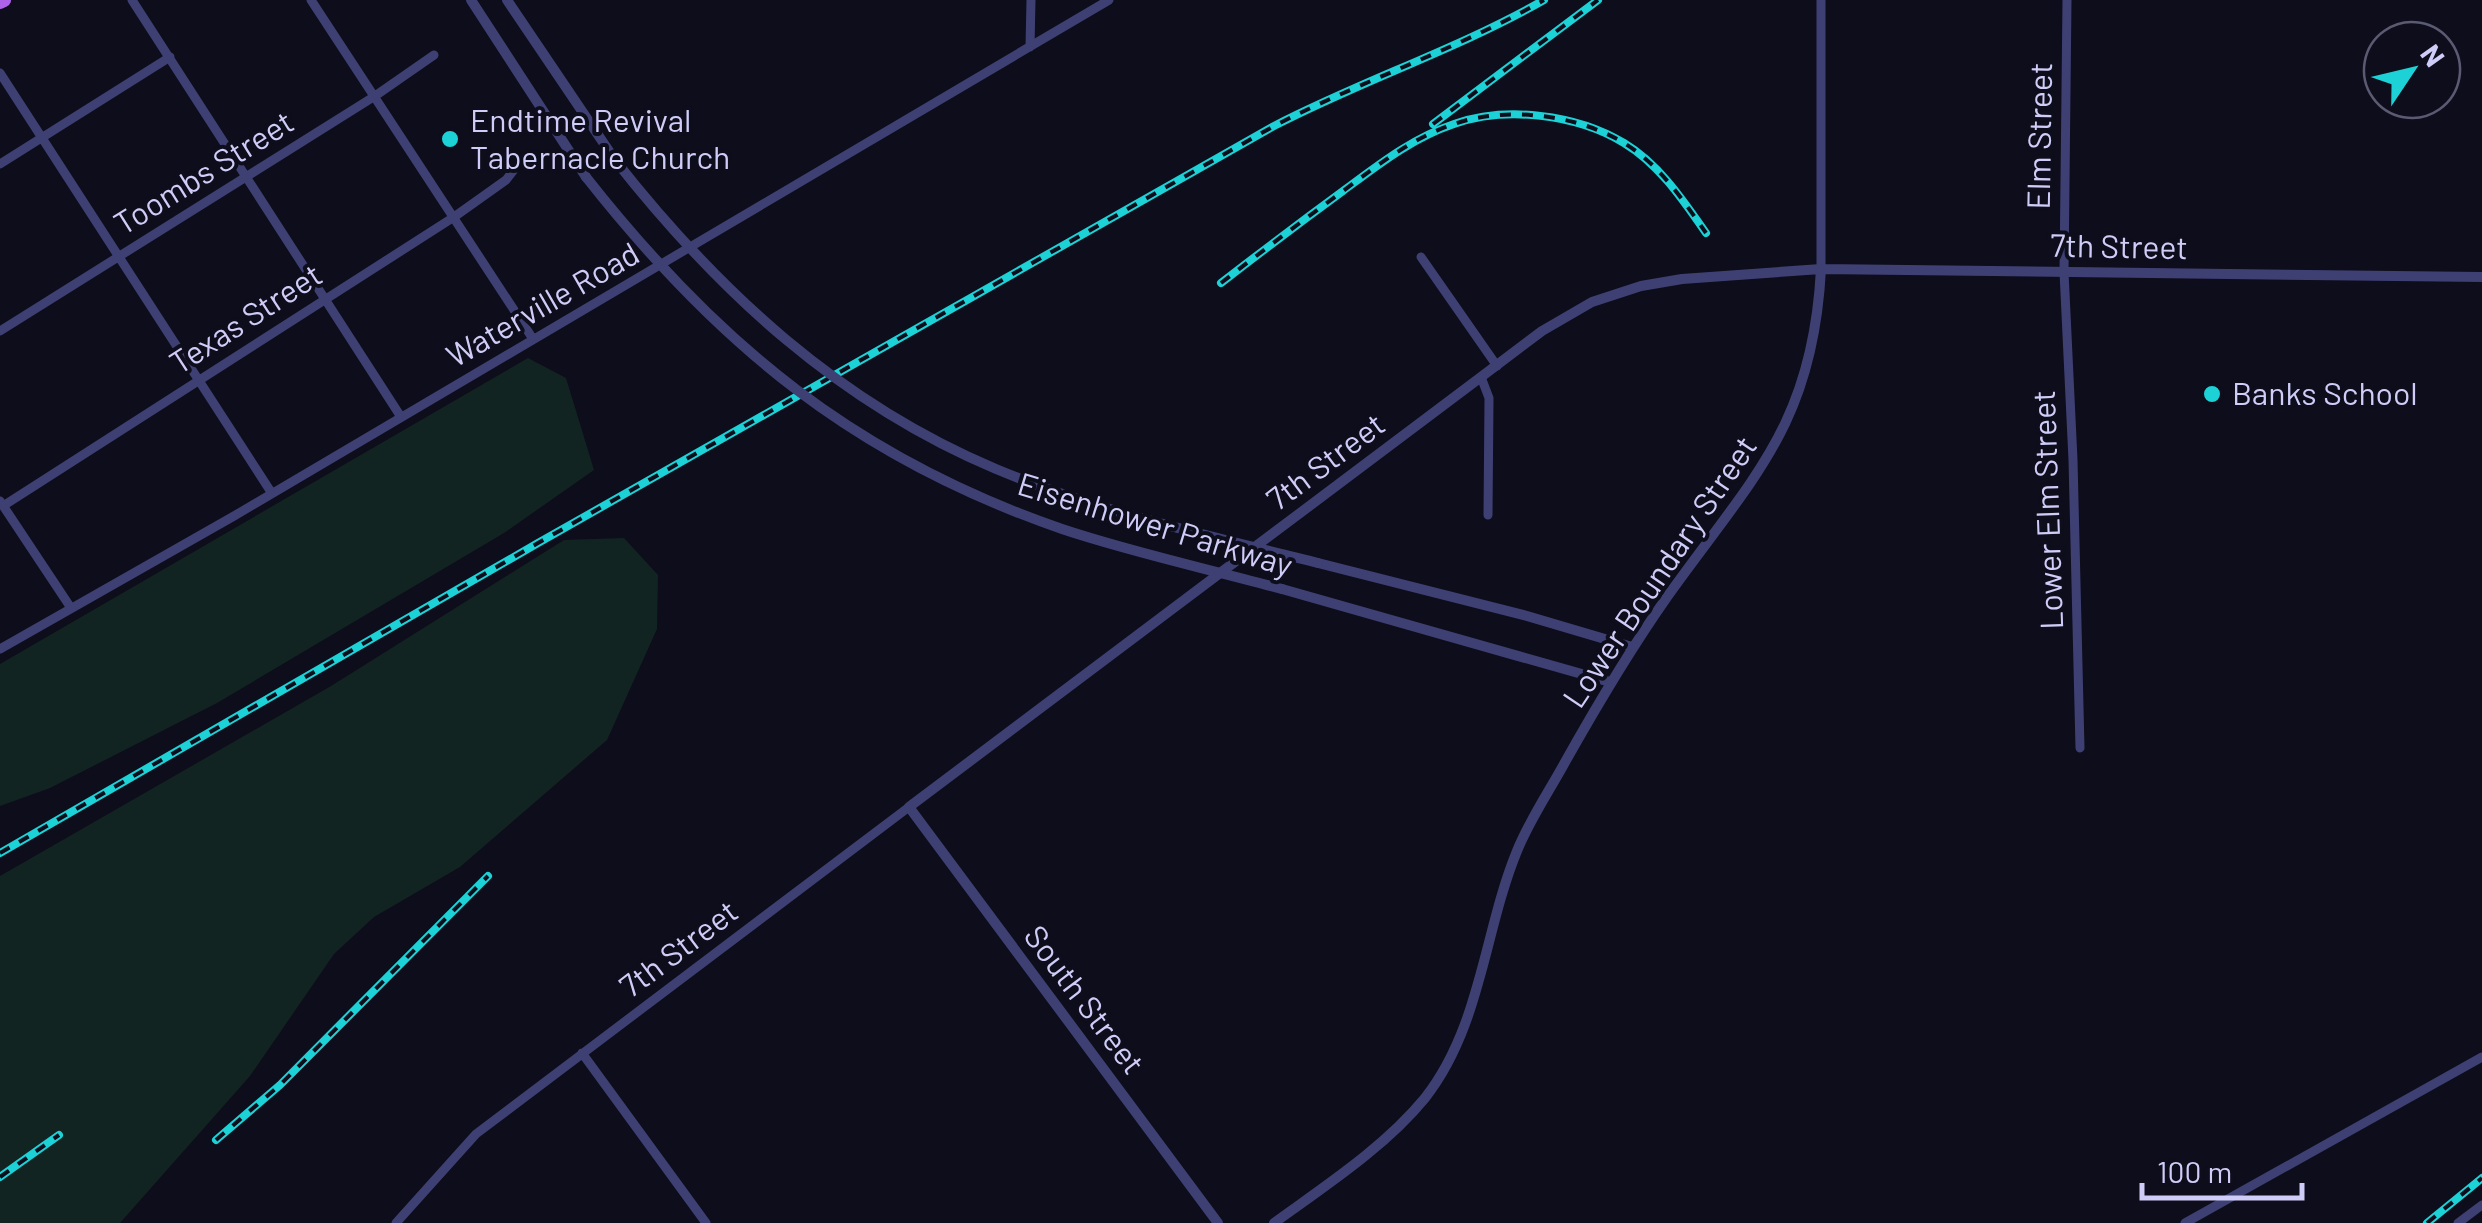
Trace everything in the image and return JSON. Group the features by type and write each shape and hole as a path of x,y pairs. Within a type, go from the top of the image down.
{"street":[{"path":"132,0 402,417"},
{"path":"311,0 533,339"},
{"name":"Eisenhower Parkway","path":"470,0 586,177 634,238 720,329 812,403 879,446 950,483 1038,520 1105,542 1610,682"},
{"name":"Eisenhower Parkway","path":"508,0 615,160 682,243 736,299 818,366 897,418 991,467 1062,494 1528,616 1632,648"},
{"path":"1030,48 1031,0"},
{"name":"Waterville Road","path":"0,649 1109,0"},
{"path":"1820,0 1820,269"},
{"name":"Elm Street","path":"2064,272 2067,0"},
{"name":"Toombs Street","path":"0,332 434,55"},
{"path":"0,164 170,57"},
{"path":"0,74 271,492"},
{"name":"Texas Street","path":"2,503 454,217 506,180 512,171"},
{"path":"1421,258 1496,366"},
{"name":"7th Street","path":"396,1223 476,1134 1571,313 1618,292 1682,279 1820,269 2482,277"},
{"name":"Lower Boundary Street","path":"1274,1223 1398,1126 1425,1098 1446,1065 1474,994 1517,850 1610,682 1776,445 1803,384 1814,332 1820,269"},
{"name":"Lower Elm Street","path":"2064,272 2074,460 2080,748"},
{"path":"1481,377 1488,398 1488,514"},
{"path":"2,503 71,608"},
{"name":"South Street","path":"909,807 1218,1223"},
{"path":"582,1053 706,1223"},
{"path":"2185,1223 2482,1056"},
{"path":"2458,1223 2482,1205"}],"green space":[{"path":"528,358 566,378 594,470 504,533 217,703 50,788 0,806 0,664"},
{"path":"624,538 658,575 657,629 607,740 460,867 374,917 334,954 250,1076 120,1223 0,1223 0,876 331,686 564,540"}],"railway":[{"path":"0,853 1274,126 1544,0"},
{"path":"1433,124 1598,0"},
{"path":"1221,283 1410,144 1454,124 1496,115 1563,119 1624,143 1659,172 1706,233"},
{"path":"216,1140 280,1085 488,876"},
{"path":"0,1177 59,1135"},
{"path":"2427,1223 2482,1178"}],"place":[{"name":"Endtime Revival Tabernacle Church","path":"450,139"},
{"name":"Banks School","path":"2212,394"}]}
